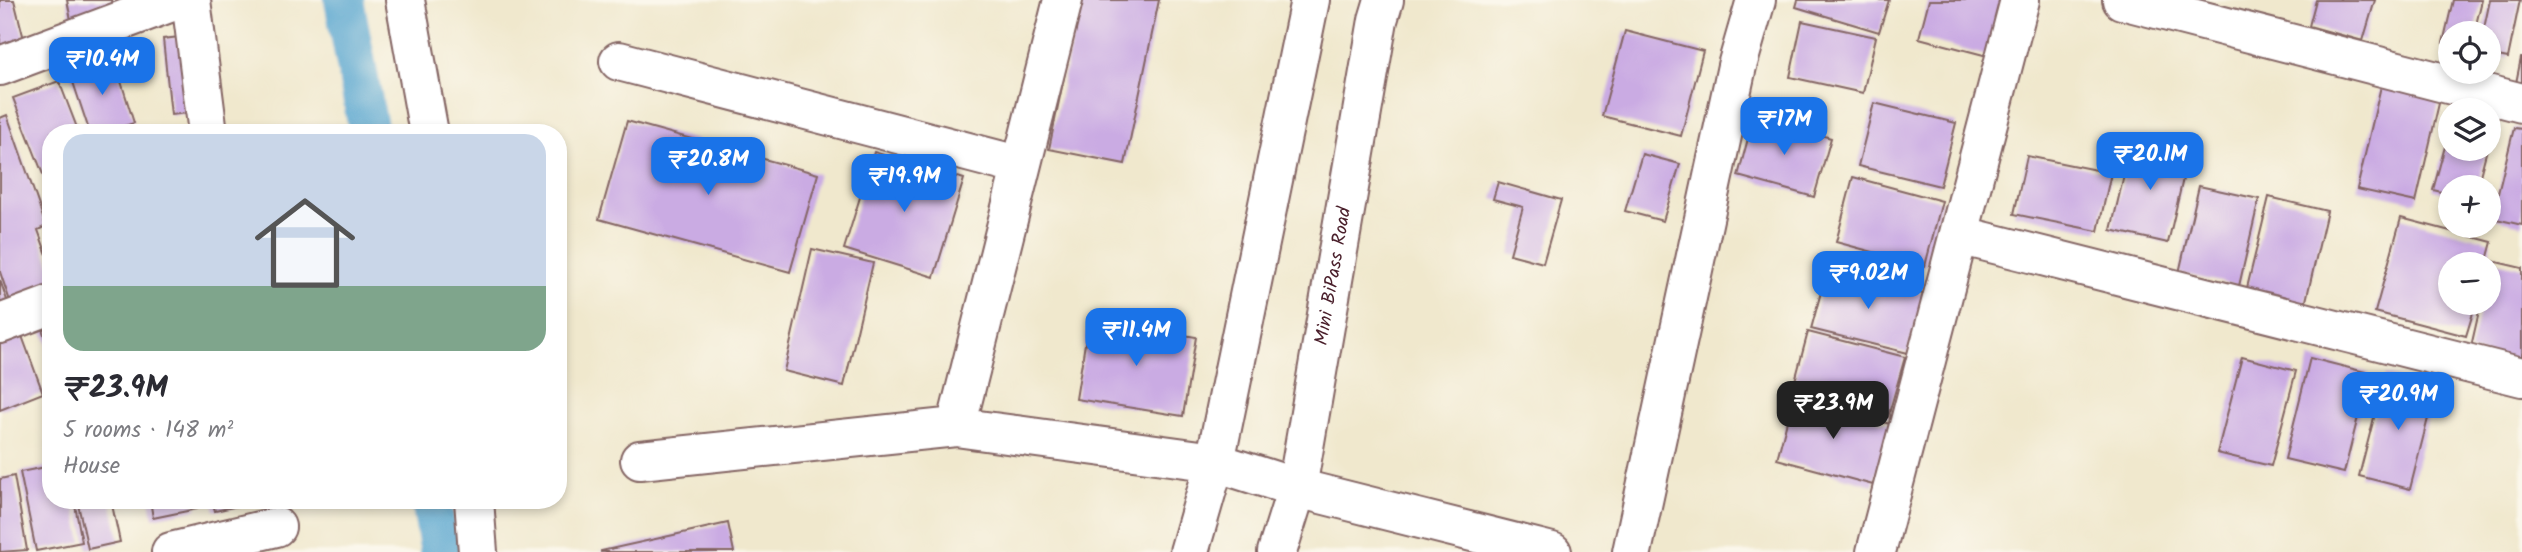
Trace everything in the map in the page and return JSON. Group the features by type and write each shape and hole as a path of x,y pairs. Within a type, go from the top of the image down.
{"street":[{"path":"0,66 177,0"},
{"path":"191,0 207,124"},
{"path":"405,0 427,124"},
{"path":"956,427 1063,0"},
{"path":"1189,552 1215,462 1310,0"},
{"name":"Mini BiPass Road","path":"1277,552 1297,488 1378,19 1384,0"},
{"path":"1632,552 1737,66 1756,0"},
{"path":"1876,552 2020,0"},
{"path":"2122,0 2522,103"},
{"path":"619,61 1021,166"},
{"path":"1959,235 2522,377"},
{"path":"0,324 42,308"},
{"path":"640,460 956,427 1215,462 1297,488 1552,552"},
{"path":"475,509 478,552"},
{"path":"171,552 275,527"}],"building":[{"path":"0,0 14,0 26,47 0,54"},
{"path":"67,0 112,0 114,10 71,20"},
{"path":"1080,0 1159,0 1125,164 1049,149"},
{"path":"1798,0 1889,0 1879,32 1796,7"},
{"path":"1929,0 2010,0 1995,58 1919,38"},
{"path":"2316,0 2375,0 2363,41 2309,26"},
{"path":"2453,0 2482,0 2477,21 2448,21"},
{"path":"2490,0 2520,0 2508,58 2501,57 2501,21 2486,21"},
{"path":"1802,21 1876,37 1863,93 1790,77"},
{"path":"1625,31 1703,51 1681,136 1602,116"},
{"path":"188,36 197,112 171,115 163,39"},
{"path":"2522,58 2522,84 2516,83"},
{"path":"114,59 134,123 87,124 70,73"},
{"path":"59,81 76,124 42,124 42,172 13,98"},
{"path":"2381,86 2438,99 2416,202 2357,189"},
{"path":"1874,103 1956,123 1940,186 1858,166"},
{"path":"7,115 42,215 42,228 38,230 42,241 42,290 10,301 0,272 0,118"},
{"path":"1754,116 1831,138 1814,197 1738,176"},
{"path":"627,121 818,174 790,272 599,219"},
{"path":"2514,128 2522,129 2522,225 2501,220 2501,181"},
{"path":"2132,141 2189,153 2168,243 2111,230"},
{"path":"874,152 964,179 934,277 844,249"},
{"path":"1642,154 1680,164 1663,221 1625,211"},
{"path":"2027,156 2111,173 2098,231 2014,214"},
{"path":"2441,161 2484,161 2480,175 2438,175 2438,191 2433,190"},
{"path":"1853,177 1942,201 1925,266 1836,242"},
{"path":"1498,182 1561,200 1543,263 1510,254 1523,207 1493,199"},
{"path":"2199,186 2259,199 2239,286 2179,273"},
{"path":"2269,197 2327,211 2305,305 2246,292"},
{"path":"2401,218 2438,228 2438,238 2477,238 2492,242 2489,252 2438,252 2438,315 2472,315 2466,336 2375,312"},
{"path":"812,249 873,263 844,386 784,371"},
{"path":"2501,263 2522,268 2522,363 2470,351 2478,315 2501,315"},
{"path":"1827,270 1924,294 1908,353 1811,329"},
{"path":"0,280 9,306 0,309"},
{"path":"1089,319 1196,337 1183,416 1076,399"},
{"path":"1808,332 1905,357 1888,417 1792,392"},
{"path":"22,336 42,393 0,410 0,344"},
{"path":"2242,357 2296,371 2271,466 2217,453"},
{"path":"2310,358 2369,373 2344,473 2285,459"},
{"path":"2385,375 2436,387 2410,489 2359,476"},
{"path":"1793,398 1890,424 1873,485 1777,459"},
{"path":"42,468 42,509 76,509 82,542 36,551 20,472"},
{"path":"14,476 27,550 0,552 0,479"},
{"path":"79,509 113,509 120,542 88,549"},
{"path":"152,509 197,509 153,518"},
{"path":"728,523 734,552 601,552 601,551"}],"waterway":[{"path":"344,0 367,124"},
{"path":"433,509 440,552"}]}
